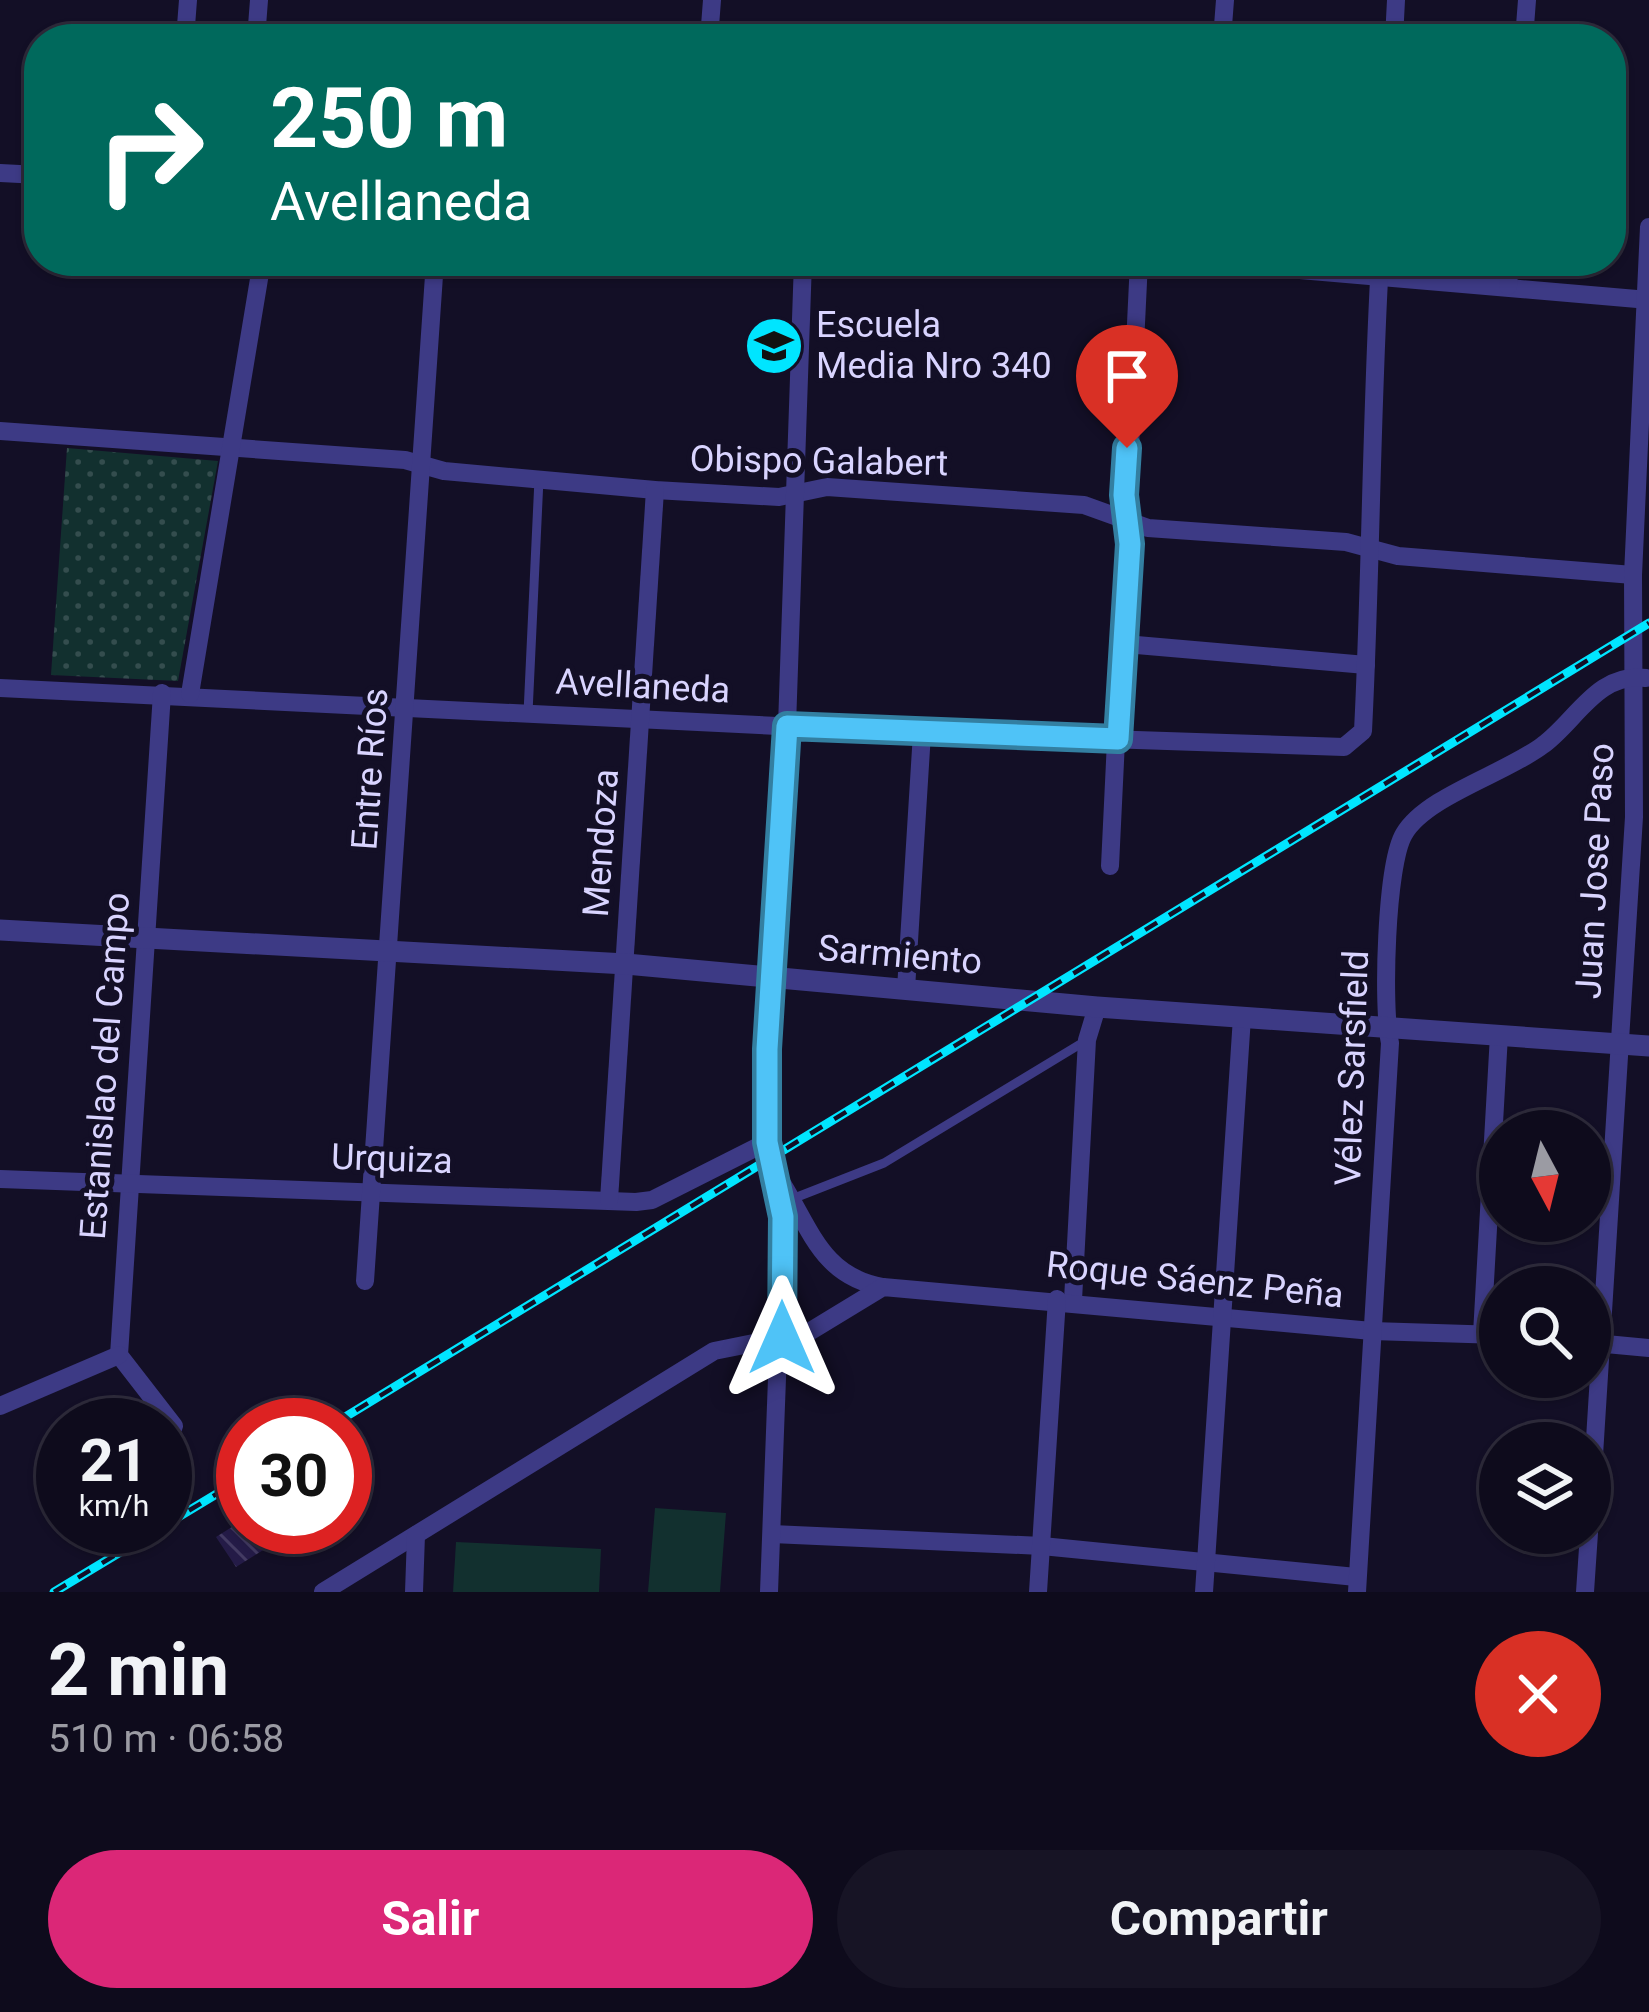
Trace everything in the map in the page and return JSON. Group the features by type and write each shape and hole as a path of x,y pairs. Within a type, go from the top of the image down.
{"street":[{"name":"Juan Jose Paso","path":"1602,1266 1642,817 1643,677 1633,575 1649,227"},
{"path":"190,694 260,276"},
{"name":"Entre Ríos","path":"365,1281 434,276"},
{"path":"769,1592 782,1338 779,1179 767,1142 802,276"},
{"path":"1110,866 1125,644 1138,276"},
{"path":"1125,644 1366,664 1380,276"},
{"path":"1428,276 1647,299"},
{"path":"1508,286 1509,276"},
{"name":"Obispo Galabert","path":"0,431 405,460 424,466 655,490 778,497 827,487 1084,505 1148,528 1369,547 1399,556 1633,575"},
{"name":"Mendoza","path":"609,1200 655,490"},
{"name":"Avellaneda","path":"0,688 922,733 1344,747 1363,731 1366,664"},
{"name":"Vélez Sarsfield","path":"1356,1585 1387,1028 1383,1005 1398,850 1404,833 1419,817 1544,745 1604,685 1643,677"},
{"name":"Estanislao del Campo","path":"119,1355 162,693"},
{"path":"906,989 922,733"},
{"name":"Sarmiento","path":"0,930 626,964 1097,1007 1649,1046"},
{"path":"1038,1592 1088,1040 1097,1007"},
{"path":"1204,1592 1242,1017"},
{"path":"1493,1266 1499,1035"},
{"name":"Urquiza","path":"0,1179 652,1200 767,1142"},
{"name":"Roque Sáenz Peña","path":"779,1179 833,1268 852,1282 1372,1331 1479,1335"},
{"path":"323,1592 714,1351 809,1332 883,1287"},
{"path":"1611,1344 1649,1348"},
{"path":"0,1406 119,1355 152,1398"},
{"path":"772,1534 1042,1546 1206,1560 1356,1585"},
{"path":"414,1592 416,1535"},
{"path":"1585,1592 1588,1554"}],"lane":[{"path":"528,713 539,479"},
{"path":"791,1199 884,1163 1088,1040"}],"green space":[{"path":"67,448 218,461 178,681 51,675"},
{"path":"655,1508 726,1513 720,1592 648,1592"},
{"path":"456,1542 601,1549 599,1592 453,1592"}],"building":[{"path":"227,1554 257,1554 236,1567"}],"railway":[{"path":"372,1401 1649,623"},
{"path":"192,1509 216,1494"},
{"path":"54,1592 117,1554"}],"place":[{"name":"Escuela Media Nro 340","path":"774,346"}],"route":[{"path":"782,1338 783,1217 779,1179 767,1142 767,1049 787,726 1118,739 1130,544 1124,495 1127,448"}]}
